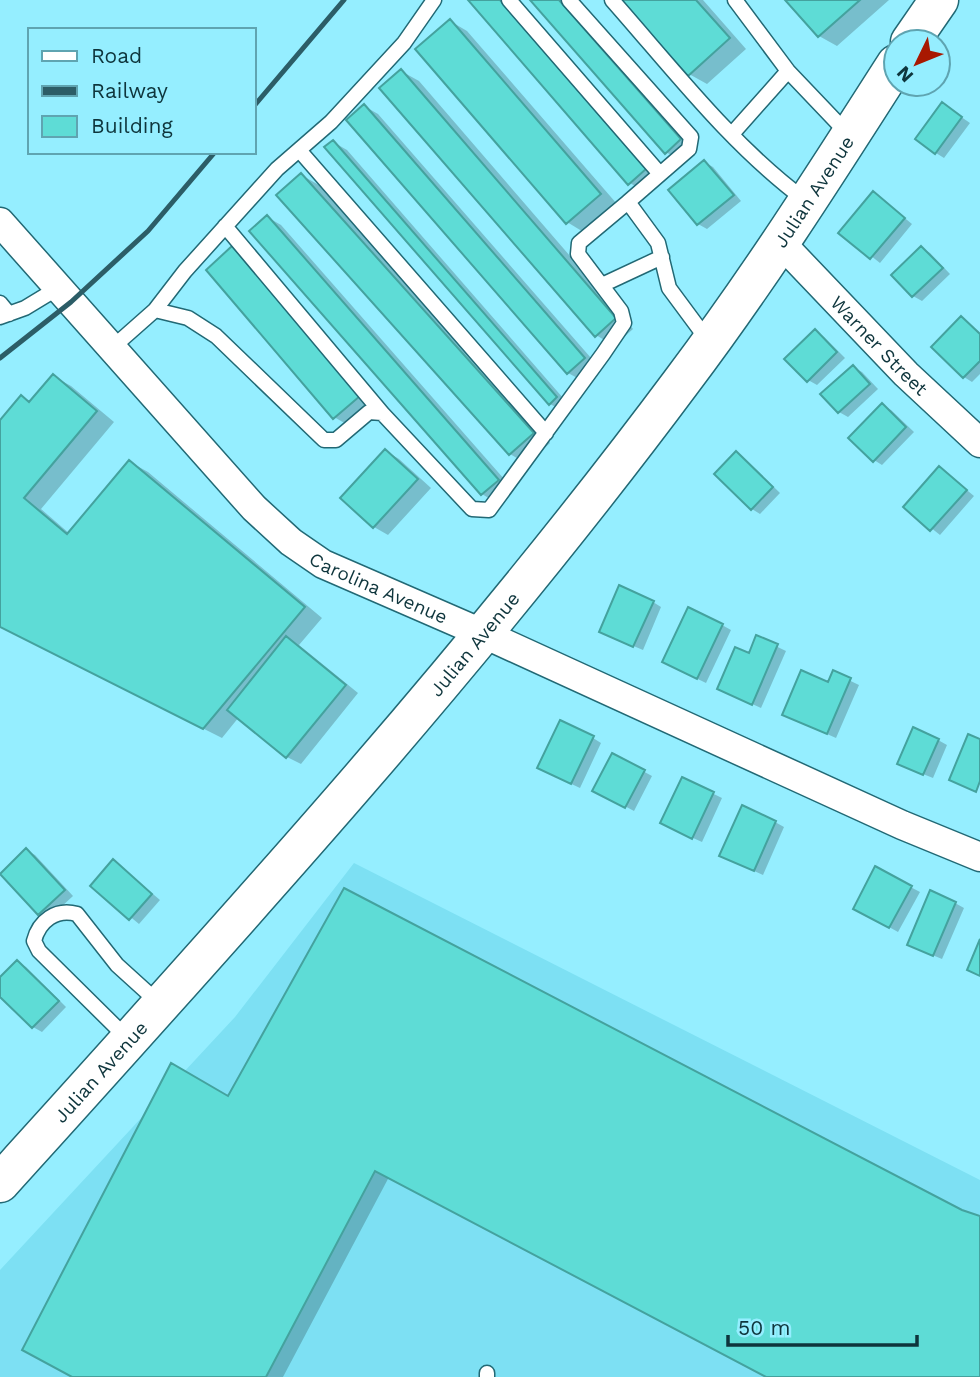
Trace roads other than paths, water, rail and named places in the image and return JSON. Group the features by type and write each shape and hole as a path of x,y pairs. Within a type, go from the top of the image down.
{"street":[{"path":"920,28 939,0"},
{"name":"Julian Avenue","path":"0,1183 161,1005 484,634 682,381 781,243 882,86"},
{"name":"Carolina Avenue","path":"0,222 254,508 292,542 323,564 980,857"},
{"name":"Warner Street","path":"781,243 906,374 980,443"}],"lane":[{"path":"112,348 155,310 185,271 277,169 331,122 404,43 434,0"},
{"path":"509,0 660,174"},
{"path":"225,226 382,413 472,509 489,510 624,323 621,311 578,254 579,243 689,149 691,137 569,0"},
{"path":"612,0 732,134 774,177 808,202"},
{"path":"738,5 788,71 850,136"},
{"path":"732,134 788,71"},
{"path":"299,150 546,433"},
{"path":"628,202 659,243 669,288 709,343"},
{"path":"602,285 662,257"},
{"path":"3,311 25,308 58,288"},
{"path":"155,310 188,318 216,336 324,440 336,440 369,411 382,413"},
{"path":"129,1040 39,951 34,941 37,930 54,914 77,914 117,965 161,1005"}],"railway":[{"path":"256,104 344,0"},
{"path":"0,358 71,302 148,231 213,154"}]}
